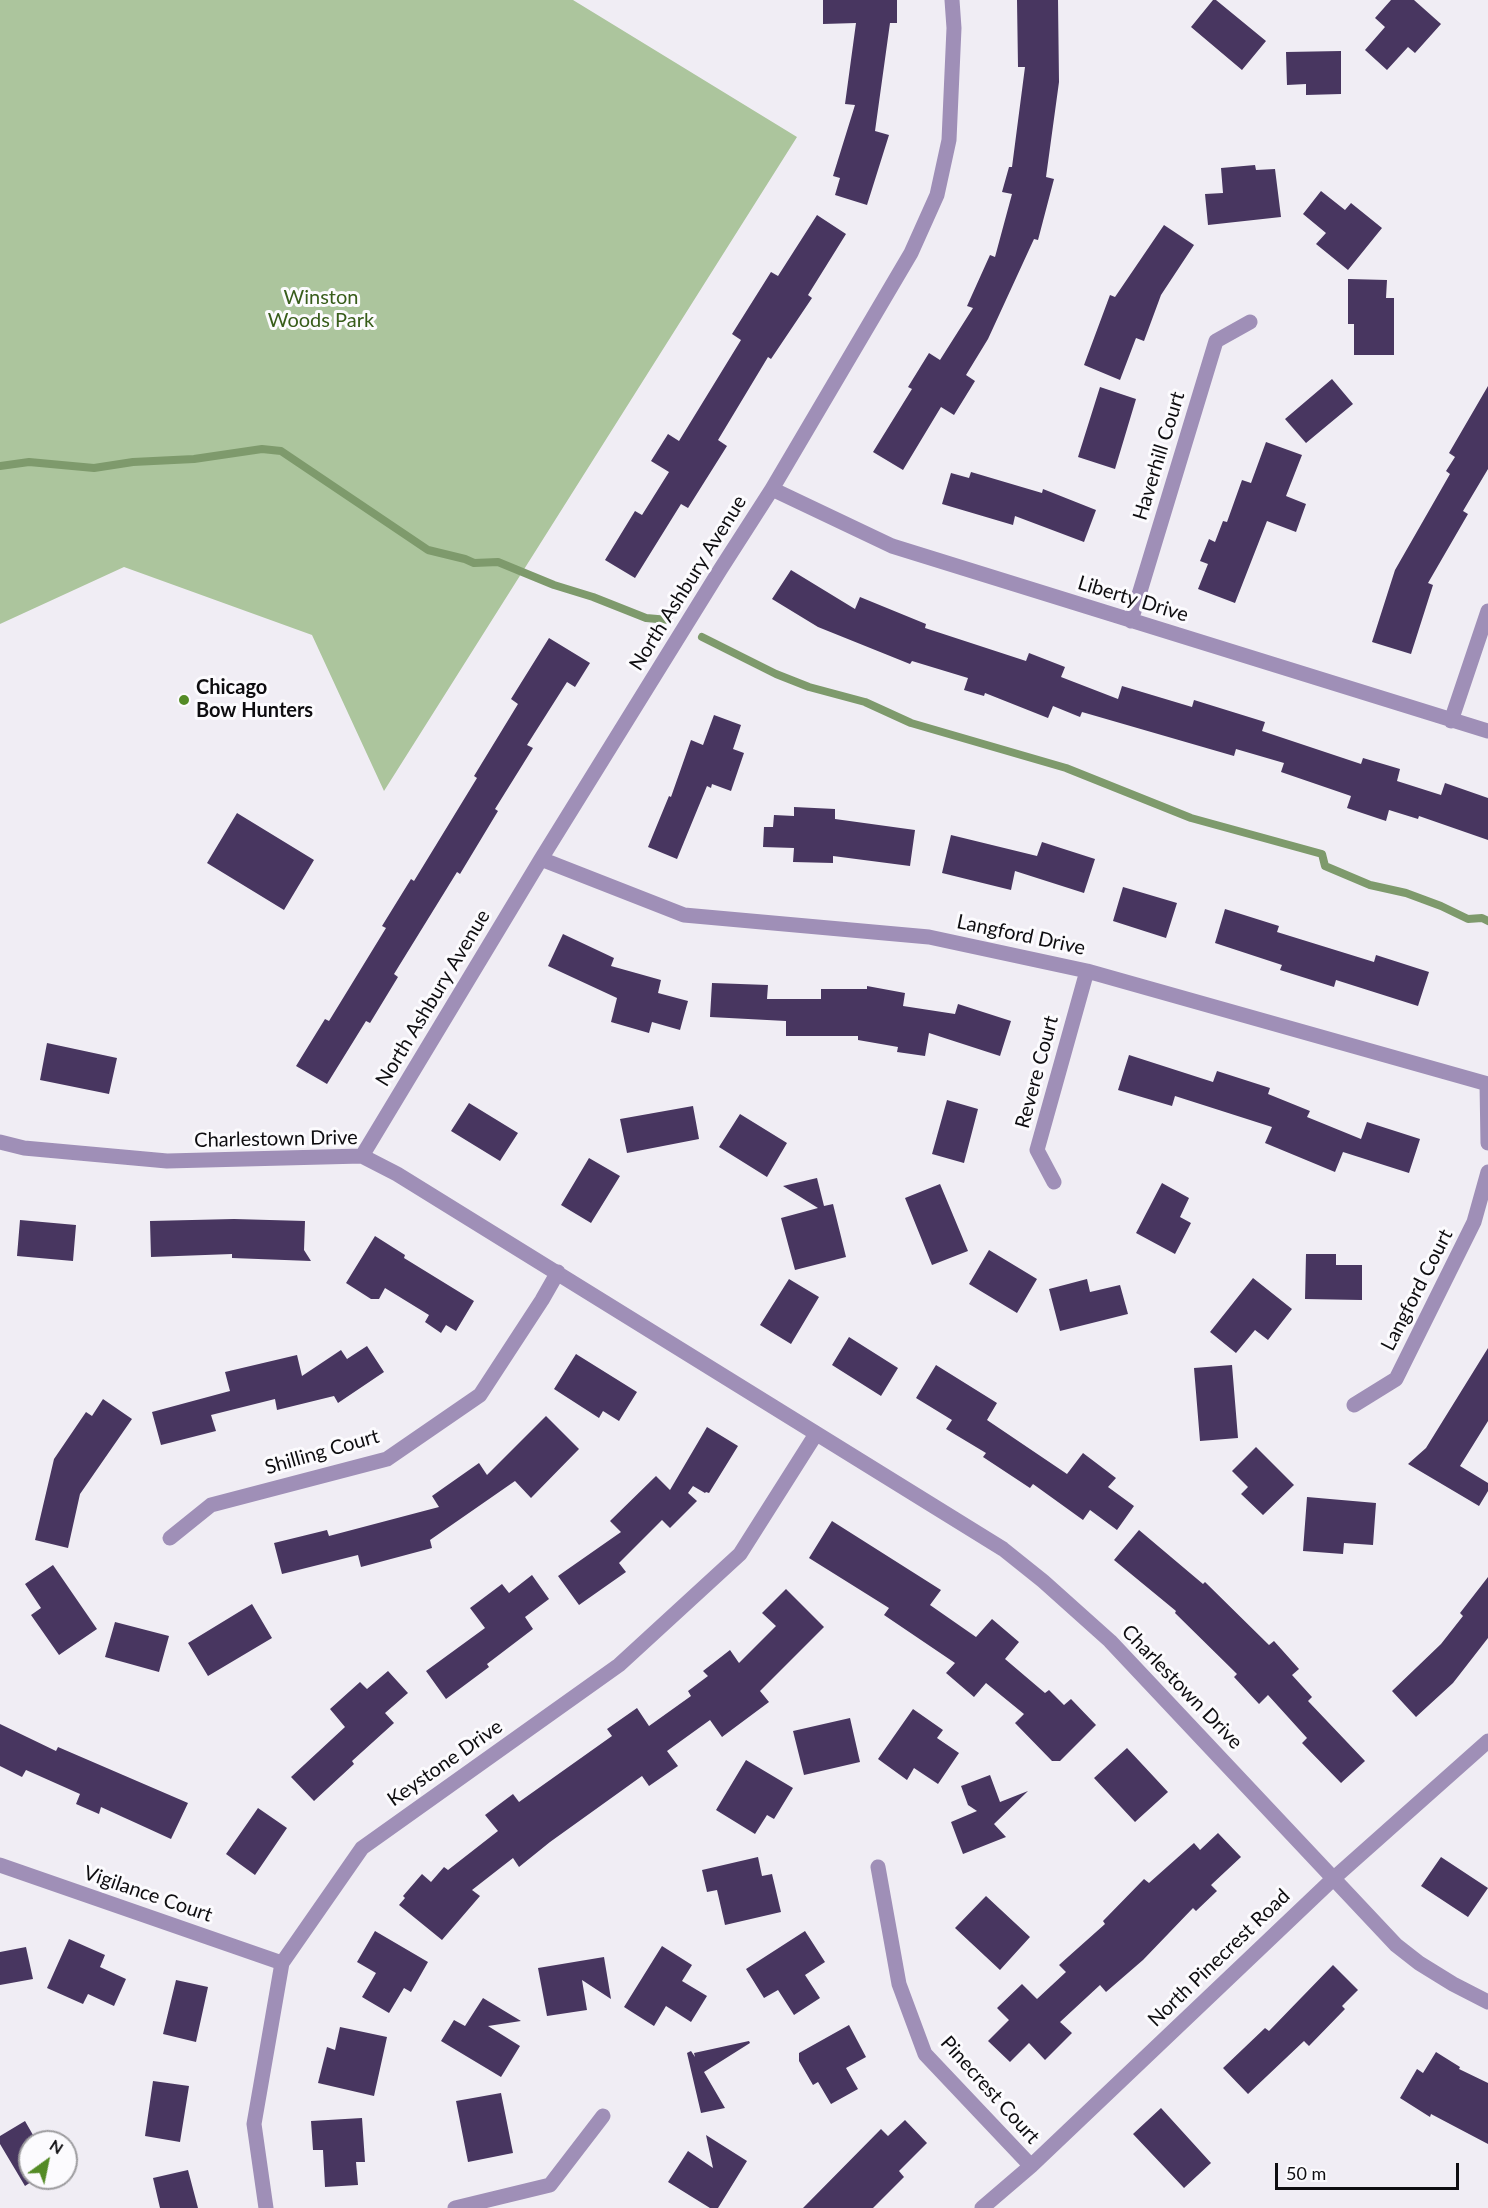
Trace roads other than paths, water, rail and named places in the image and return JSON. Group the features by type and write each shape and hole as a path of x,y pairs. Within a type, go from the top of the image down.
{"street":[{"name":"North Ashbury Avenue","path":"362,1156 541,859 772,489 911,253 937,195 949,140 954,28 952,0"},
{"name":"Haverhill Court","path":"1131,621 1216,341 1250,322"},
{"name":"Liberty Drive","path":"772,489 892,546 1488,731"},
{"path":"1451,721 1488,611"},
{"name":"Langford Drive","path":"541,859 684,915 929,937 1087,971 1488,1084"},
{"name":"Revere Court","path":"1054,1182 1037,1150 1087,971"},
{"path":"1488,1084 1488,1143"},
{"name":"Charlestown Drive","path":"0,1142 24,1148 167,1161 362,1156 397,1174 1003,1549 1043,1581 1110,1641 1396,1945 1444,1979 1488,2002"},
{"name":"Langford Court","path":"1354,1405 1396,1379 1474,1222 1488,1172"},
{"name":"Shilling Court","path":"170,1538 211,1505 387,1459 480,1395 558,1272"},
{"name":"Keystone Drive","path":"266,2208 255,2124 282,1963 362,1848 619,1665 740,1554 816,1434"},
{"name":"North Pinecrest Road","path":"982,2208 1031,2166 1334,1878 1488,1741"},
{"name":"Vigilance Court","path":"0,1865 282,1963"},
{"name":"Pinecrest Court","path":"878,1867 899,1984 925,2054 1031,2166"},
{"path":"455,2208 550,2185 603,2116"}],"waterway":[{"path":"0,466 29,462 94,468 133,462 194,459 262,449 281,451 428,550 474,563 498,562 646,618 669,620"},
{"path":"702,637 776,674 809,687 865,702 911,723 1066,768 1191,818 1322,854 1325,866 1370,885 1406,893 1468,919 1482,918 1488,921"}],"place":[{"name":"Chicago Bow Hunters","path":"184,700"}],"park label":[{"name":"Winston Woods Park","path":"321,310"}]}
